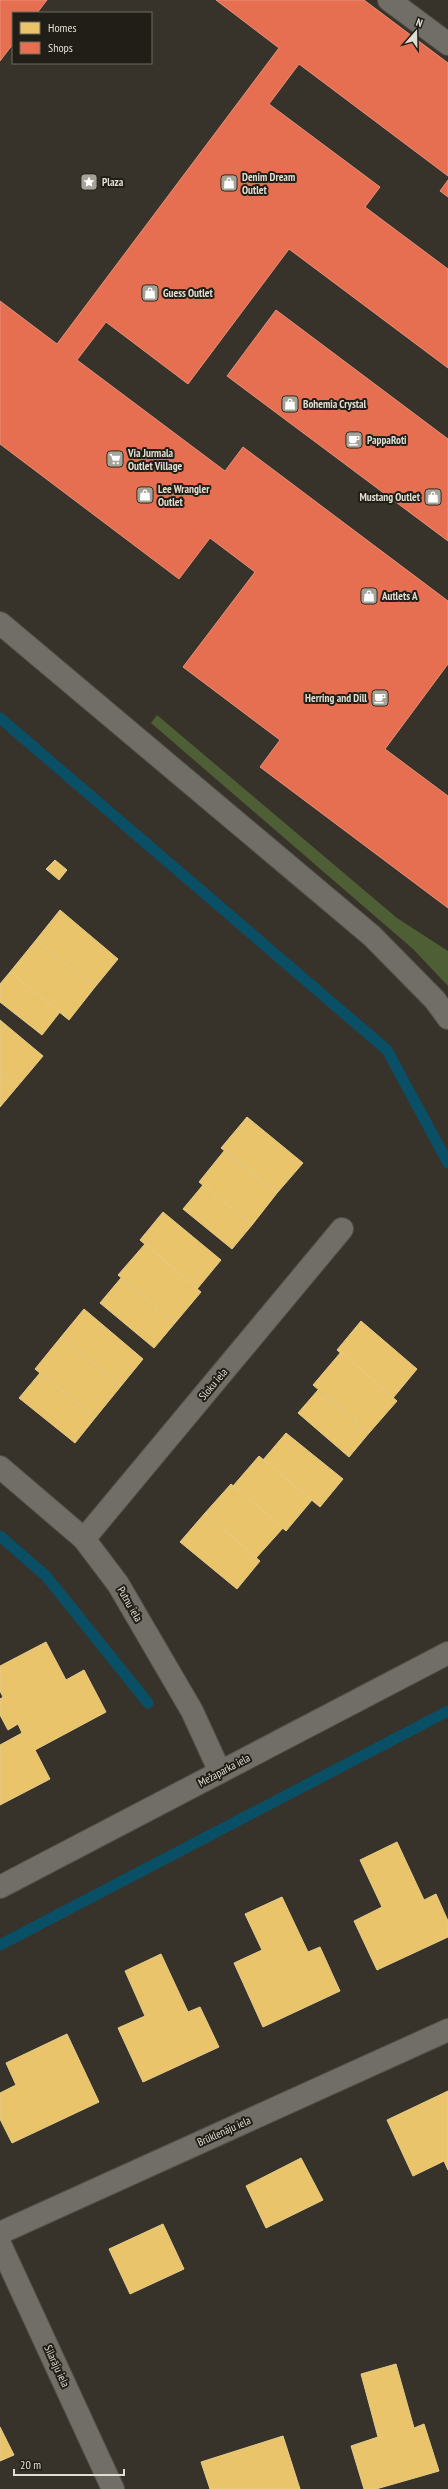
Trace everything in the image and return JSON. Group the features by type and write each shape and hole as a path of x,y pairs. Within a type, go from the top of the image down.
{"street":[{"path":"389,0 448,44"},
{"path":"0,623 372,936 435,1000 448,1018"},
{"name":"Sloku iela","path":"84,1539 342,1229"},
{"name":"Putnu iela","path":"0,1467 84,1539 118,1584 185,1698 206,1739 220,1772"},
{"name":"Mežaparka iela","path":"0,1887 448,1653"},
{"name":"Brūklenāju iela","path":"0,2233 448,2030"},
{"name":"Silarāju iela","path":"0,2244 113,2489"}],"green space":[{"path":"157,715 397,918 448,951 448,986 413,949 151,723"}],"building: Homes":[{"path":"55,860 67,870 59,880 46,869"},
{"path":"60,910 118,959 95,987 36,940"},
{"path":"36,940 95,987 69,1020 10,972"},
{"path":"10,972 60,1012 42,1035 0,1002 0,984"},
{"path":"0,1020 43,1056 16,1088 0,1074"},
{"path":"0,1074 16,1088 0,1107"},
{"path":"247,1117 303,1163 277,1193 221,1148"},
{"path":"224,1151 277,1193 252,1225 199,1182"},
{"path":"203,1185 252,1225 232,1249 183,1209"},
{"path":"163,1212 221,1260 197,1289 140,1240"},
{"path":"145,1244 201,1292 175,1323 118,1275"},
{"path":"121,1278 175,1323 154,1348 100,1303"},
{"path":"84,1309 143,1359 121,1386 61,1337"},
{"path":"361,1321 417,1369 393,1398 337,1350"},
{"path":"61,1337 121,1386 95,1418 35,1369"},
{"path":"341,1352 397,1401 369,1433 313,1385"},
{"path":"40,1373 95,1418 75,1443 19,1398"},
{"path":"318,1390 369,1433 349,1457 298,1413"},
{"path":"286,1433 343,1479 320,1507 263,1460"},
{"path":"259,1456 312,1500 286,1531 233,1486"},
{"path":"231,1484 283,1528 256,1558 205,1513"},
{"path":"205,1513 260,1561 237,1589 180,1542"},
{"path":"46,1642 66,1680 84,1670 106,1712 35,1750 50,1779 0,1805 0,1745 22,1733 18,1724 8,1730 0,1715 0,1699 3,1697 0,1691 0,1666"},
{"path":"397,1842 424,1900 436,1894 448,1921 448,1937 377,1970 354,1921 382,1907 360,1860"},
{"path":"282,1897 308,1952 320,1947 340,1991 263,2027 234,1963 262,1950 245,1914"},
{"path":"161,1954 188,2012 200,2007 219,2047 143,2082 118,2028 145,2016 125,1971"},
{"path":"67,2034 99,2102 12,2143 0,2119 0,2093 16,2085 6,2063"},
{"path":"448,2091 448,2170 444,2161 413,2176 387,2120"},
{"path":"301,2158 323,2200 266,2228 246,2186"},
{"path":"163,2224 184,2269 130,2294 109,2249"},
{"path":"396,2364 414,2428 424,2424 439,2471 376,2489 364,2489 351,2446 378,2437 361,2374"},
{"path":"0,2427 14,2455 0,2461"},
{"path":"283,2436 300,2489 210,2489 201,2462"}],"building: Shops":[{"path":"0,0 47,0 38,12 12,12 12,45 0,61"},
{"name":"Via Jurmala Outlet Village","path":"216,0 364,0 448,63 448,176 299,64 269,104 380,187 365,207 448,269 448,368 289,249 188,384 106,322 77,360 225,471 243,447 448,601 448,664 385,749 448,796 448,908 260,767 280,740 183,667 255,572 210,538 179,579 0,444 0,301 57,344 279,48"},
{"path":"448,180 448,197 440,191"},
{"path":"276,310 448,439 448,541 227,376"}],"waterway":[{"path":"0,718 387,1050 448,1163"},
{"path":"0,1536 46,1576 148,1703"},
{"path":"0,1945 448,1711"}],"place":[{"name":"Plaza","path":"89,182"},
{"name":"Denim Dream Outlet","path":"229,183"},
{"name":"Guess Outlet","path":"150,293"},
{"name":"Bohemia Crystal","path":"290,404"},
{"name":"PappaRoti","path":"354,440"},
{"name":"Via Jurmala Outlet Village","path":"115,459"},
{"name":"Lee Wrangler Outlet","path":"145,495"},
{"name":"Mustang Outlet","path":"433,497"},
{"name":"Autlets A","path":"369,596"},
{"name":"Herring and Dill","path":"380,698"}]}
